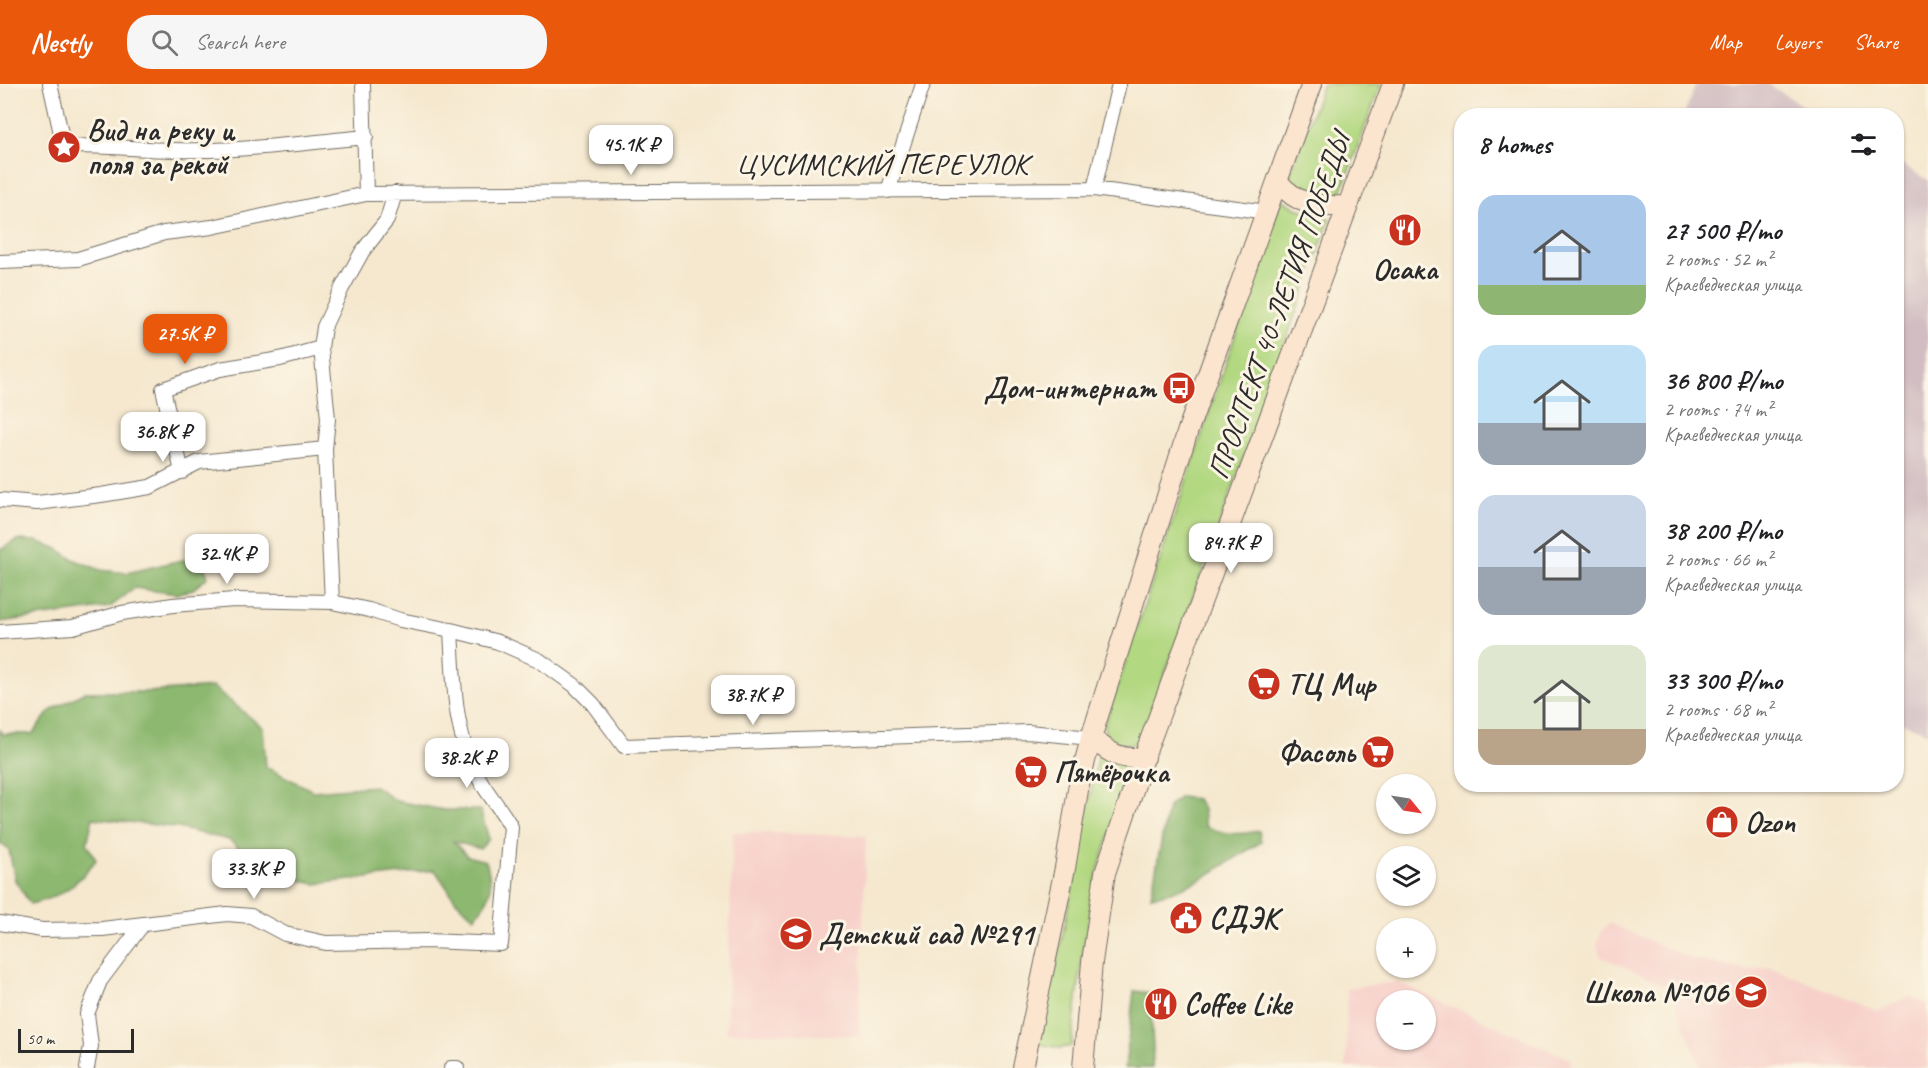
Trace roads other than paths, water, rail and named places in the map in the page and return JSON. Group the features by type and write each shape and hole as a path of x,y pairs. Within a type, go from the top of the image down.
{"main road":[{"name":"ПРОСПЕКТ 40-ЛЕТИЯ ПОБЕДЫ","path":"1023,1068 1065,868 1079,783 1091,738 1188,430 1312,84"},
{"name":"ПРОСПЕКТ 40-ЛЕТИЯ ПОБЕДЫ","path":"1083,1068 1092,962 1105,873 1145,757 1393,84"},
{"path":"1278,182 1290,196 1307,203 1327,207 1348,206"},
{"path":"1091,738 1107,751 1129,759 1145,757"}],"street":[{"path":"50,84 64,147 236,150 366,137"},
{"path":"363,84 366,194"},
{"path":"888,191 923,84"},
{"path":"1094,189 1119,84"},
{"name":"ЦУСИМСКИЙ ПЕРЕУЛОК","path":"0,262 78,259 164,233 212,227 366,194 1094,189 1267,212"},
{"path":"332,602 325,449 328,419 321,348 324,327 362,252 387,220 395,194"},
{"path":"182,472 163,389 220,369 280,359 321,348"},
{"path":"0,500 37,503 101,495 150,487 199,462 325,449"},
{"path":"0,632 73,627 122,613 173,605 234,600 332,602 498,642 539,660 574,685 593,704 624,746 1028,732 1091,738"},
{"path":"0,923 42,930 102,929 227,914 251,916 285,934 326,943 428,941 501,944 511,827 480,779 464,745 454,697 452,630"},
{"path":"87,1068 91,1046 87,1014 100,981 143,924"},
{"path":"451,1068 457,1068"}],"place":[{"name":"Вид на реку и поля за рекой","path":"64,147"},
{"name":"Осака","path":"1405,230"},
{"name":"Дом-интернат","path":"1179,388"},
{"name":"ТЦ Мир","path":"1264,684"},
{"name":"Фасоль","path":"1378,752"},
{"name":"Пятёрочка","path":"1031,772"},
{"name":"Ozon","path":"1722,822"},
{"name":"СДЭК","path":"1186,918"},
{"name":"Детский сад №291","path":"796,934"},
{"name":"Школа №106","path":"1751,992"},
{"name":"Coffee Like","path":"1161,1004"}]}
